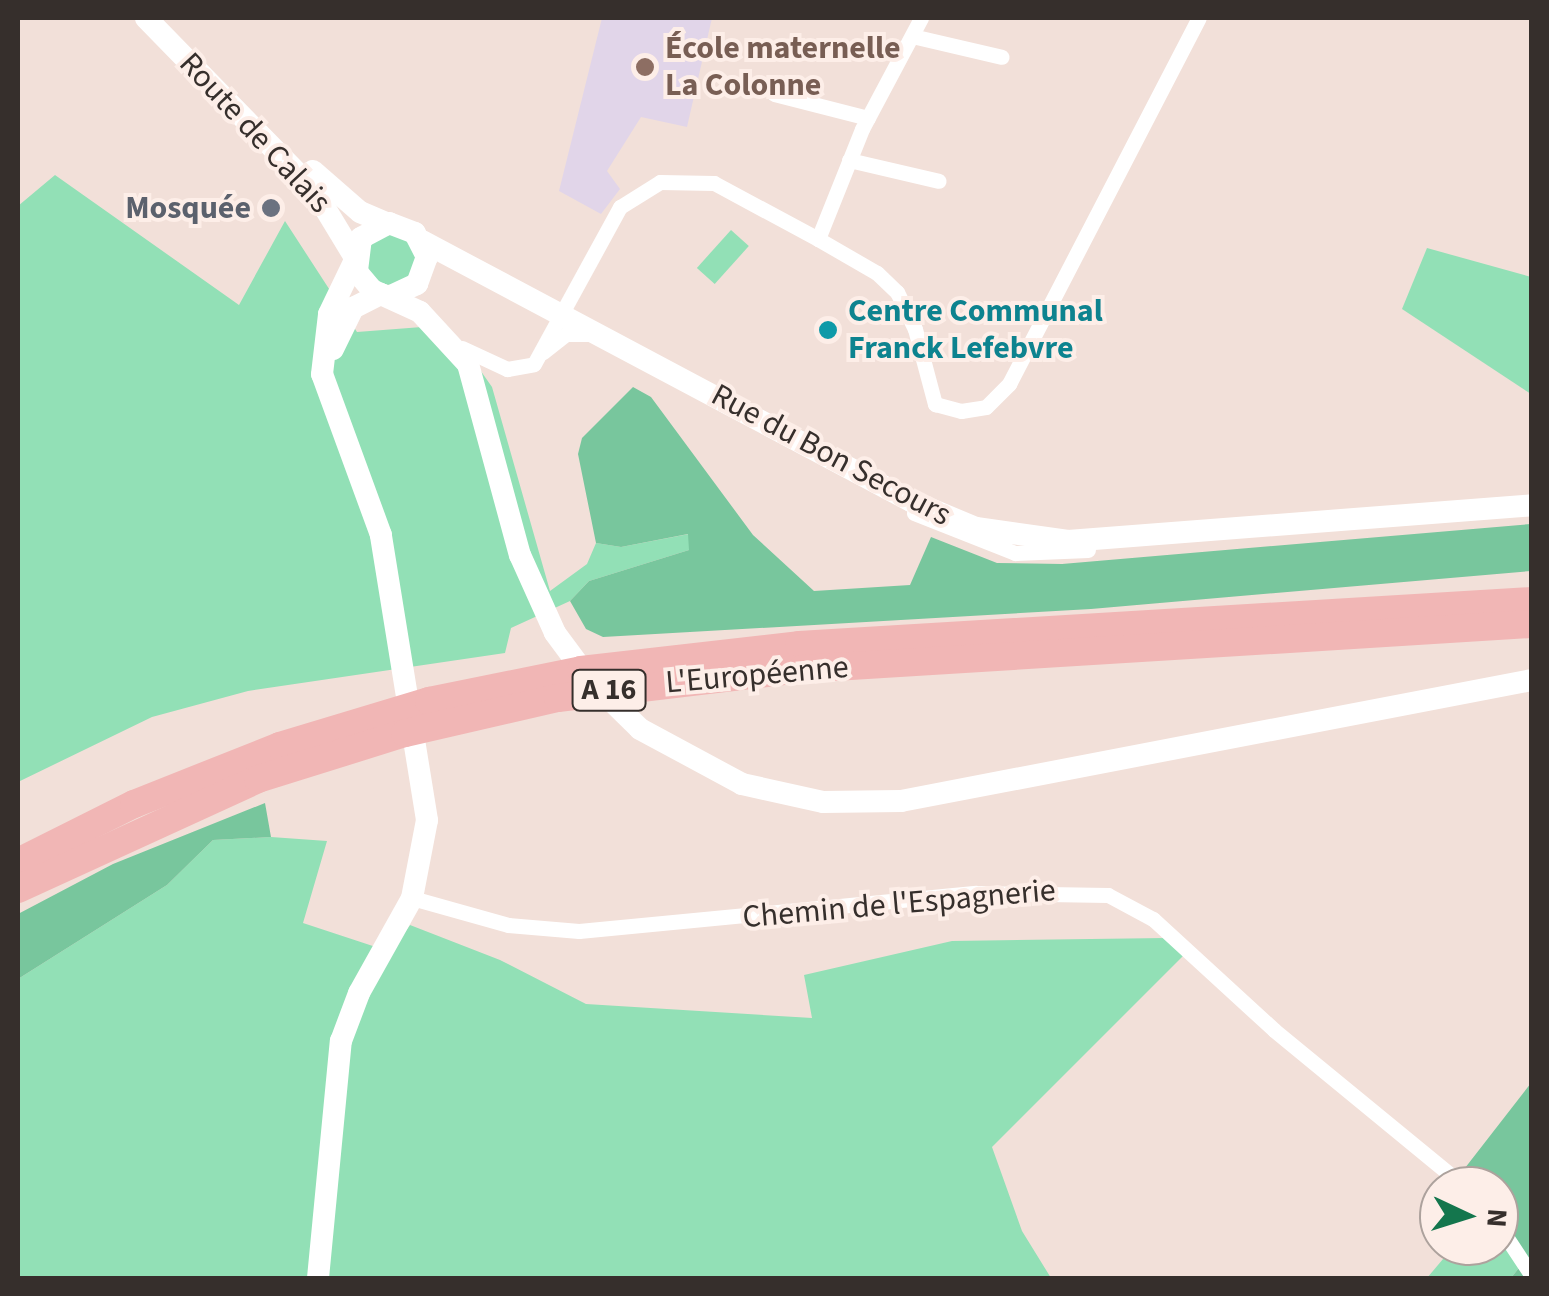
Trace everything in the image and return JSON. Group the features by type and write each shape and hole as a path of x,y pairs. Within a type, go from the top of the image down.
{"highway":[{"name":"L'Européenne","path":"18,862 150,797 280,746 429,701 582,670 799,646 1532,601"},
{"name":"L'Européenne","path":"18,889 228,790 496,710 743,674 1532,624"},
{"path":"1234,643 1532,640"}],"main road":[{"name":"Route de Calais","path":"146,18 308,183 344,230 354,259"},
{"name":"Route de Calais","path":"164,18 294,154 360,212 386,223"},
{"path":"318,1278 341,1041 359,993 412,898 426,844 424,778 377,521 324,382 323,342 332,304 363,235 386,223 406,226 422,241 427,262 420,281 352,308 333,348 332,382 342,426"},
{"name":"Rue du Bon Secours","path":"422,241 563,312 911,500 976,528 1068,541 1446,516 1532,505"},
{"path":"354,259 364,284 446,337 475,380 520,555 546,617 589,680 640,729 702,768 756,788 823,802 878,803 1532,680"}],"street":[{"path":"818,239 868,118 921,18"},
{"path":"543,352 620,206 660,182 714,183 877,273 897,292 915,329 935,404 970,410 994,402 1009,384 1198,18"},
{"path":"912,36 1002,57"},
{"path":"774,94 868,118"},
{"path":"849,160 940,181"},
{"name":"Rue du Bon Secours","path":"446,337 507,368 527,368 566,334 589,335 897,504 1008,552 1048,554 1334,524"},
{"name":"Rue du Bon Secours","path":"1446,516 1532,515"},
{"name":"Chemin de l'Espagnerie","path":"412,898 508,925 579,931 1001,892 1073,890 1122,899 1153,918 1300,1052 1440,1166"}],"shaded area":[{"name":"École maternelle La Colonne","path":"602,18 712,18 687,127 641,117 607,171 620,189 601,214 559,191"}],"green space":[{"path":"55,175 239,305 285,221 357,332 422,327 478,367 492,387 550,591 587,564 596,543 621,547 689,534 689,550 589,581 570,601 511,628 505,653 248,691 152,717 18,782 18,206"},
{"path":"731,230 749,246 715,284 697,268"},
{"path":"391,235 409,242 416,260 409,278 391,285 373,278 366,260 373,242"},
{"path":"1427,248 1531,277 1531,394 1402,309"},
{"path":"633,387 651,397 753,535 814,591 910,585 931,537 997,563 1062,564 1531,524 1531,571 1091,609 603,637 586,629 570,601 589,581 689,550 688,534 621,547 596,543 578,454 582,438"},
{"path":"265,803 271,837 213,840 167,885 18,979 18,914 113,864"},
{"path":"271,837 327,841 303,923 391,952 410,925 500,960 586,1004 812,1018 804,975 952,941 1165,938 1183,956 992,1147 1022,1231 1051,1278 18,1278 18,979 167,885 213,840"},
{"path":"1531,1083 1531,1278 1511,1278 1526,1259 1519,1250 1519,1166 1467,1166"},
{"path":"1519,1250 1526,1259 1511,1278 1427,1278 1437,1266 1519,1266"}],"place":[{"name":"École maternelle La Colonne","path":"645,67"},
{"name":"Mosquée","path":"271,208"},
{"name":"Centre Communal Franck Lefebvre","path":"828,330"}]}
